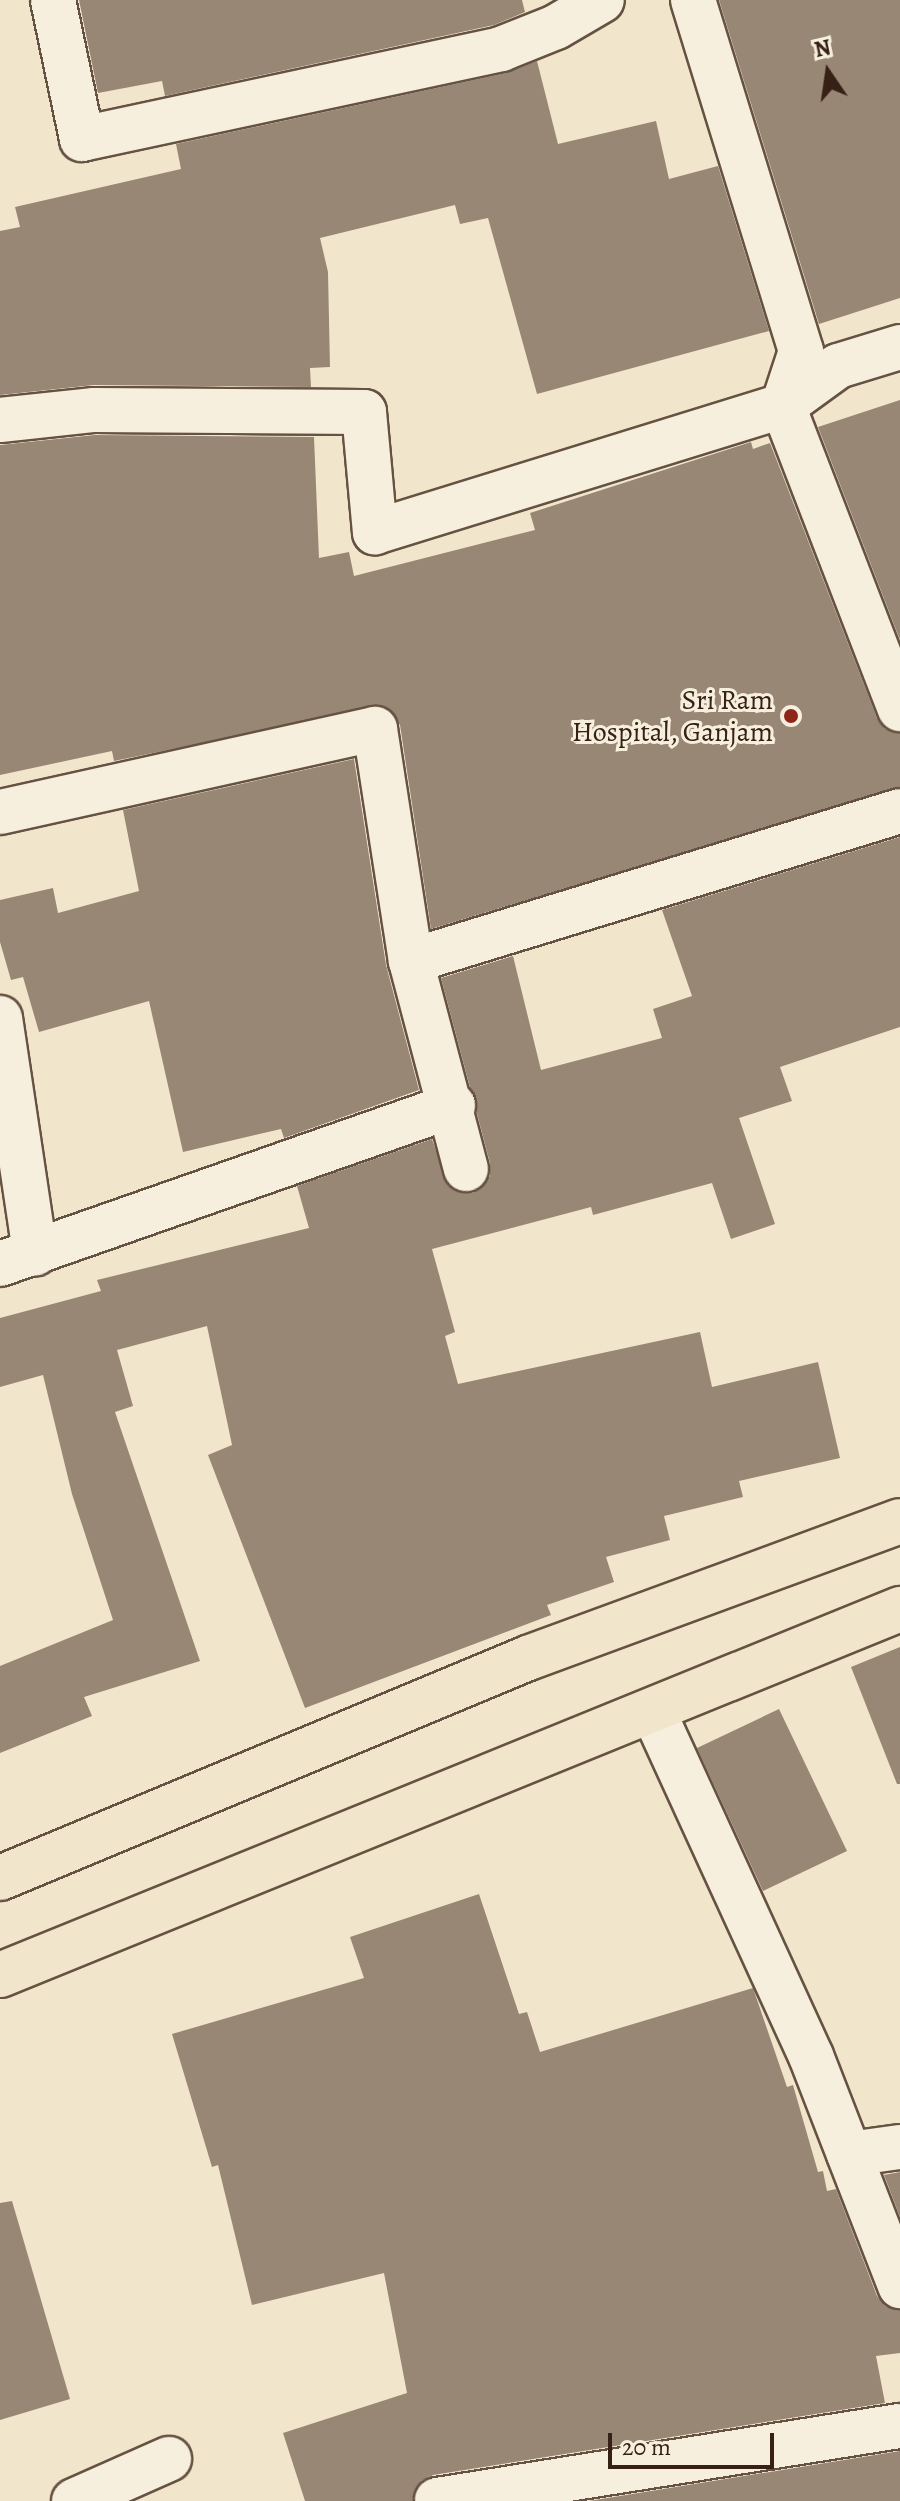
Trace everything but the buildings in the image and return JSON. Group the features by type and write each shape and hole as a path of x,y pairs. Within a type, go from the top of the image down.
{"highway":[{"path":"0,1878 528,1658 900,1521"},
{"path":"0,1975 900,1609"}],"street":[{"path":"53,0 82,139 501,49 556,27 602,0"},
{"path":"693,0 801,351 783,406 900,709"},
{"path":"0,420 94,410 364,412 375,532 783,406 838,366 900,347"},
{"path":"0,812 375,729 411,961 453,1105 466,1169"},
{"path":"411,961 900,811"},
{"path":"0,1018 17,1258 453,1105"},
{"path":"653,1711 811,2056 900,2286"},
{"path":"849,2154 900,2147"},
{"path":"437,2500 900,2426"},
{"path":"74,2501 169,2459"}],"place":[{"name":"Sri Ram Hospital, Ganjam","path":"791,716"}]}
